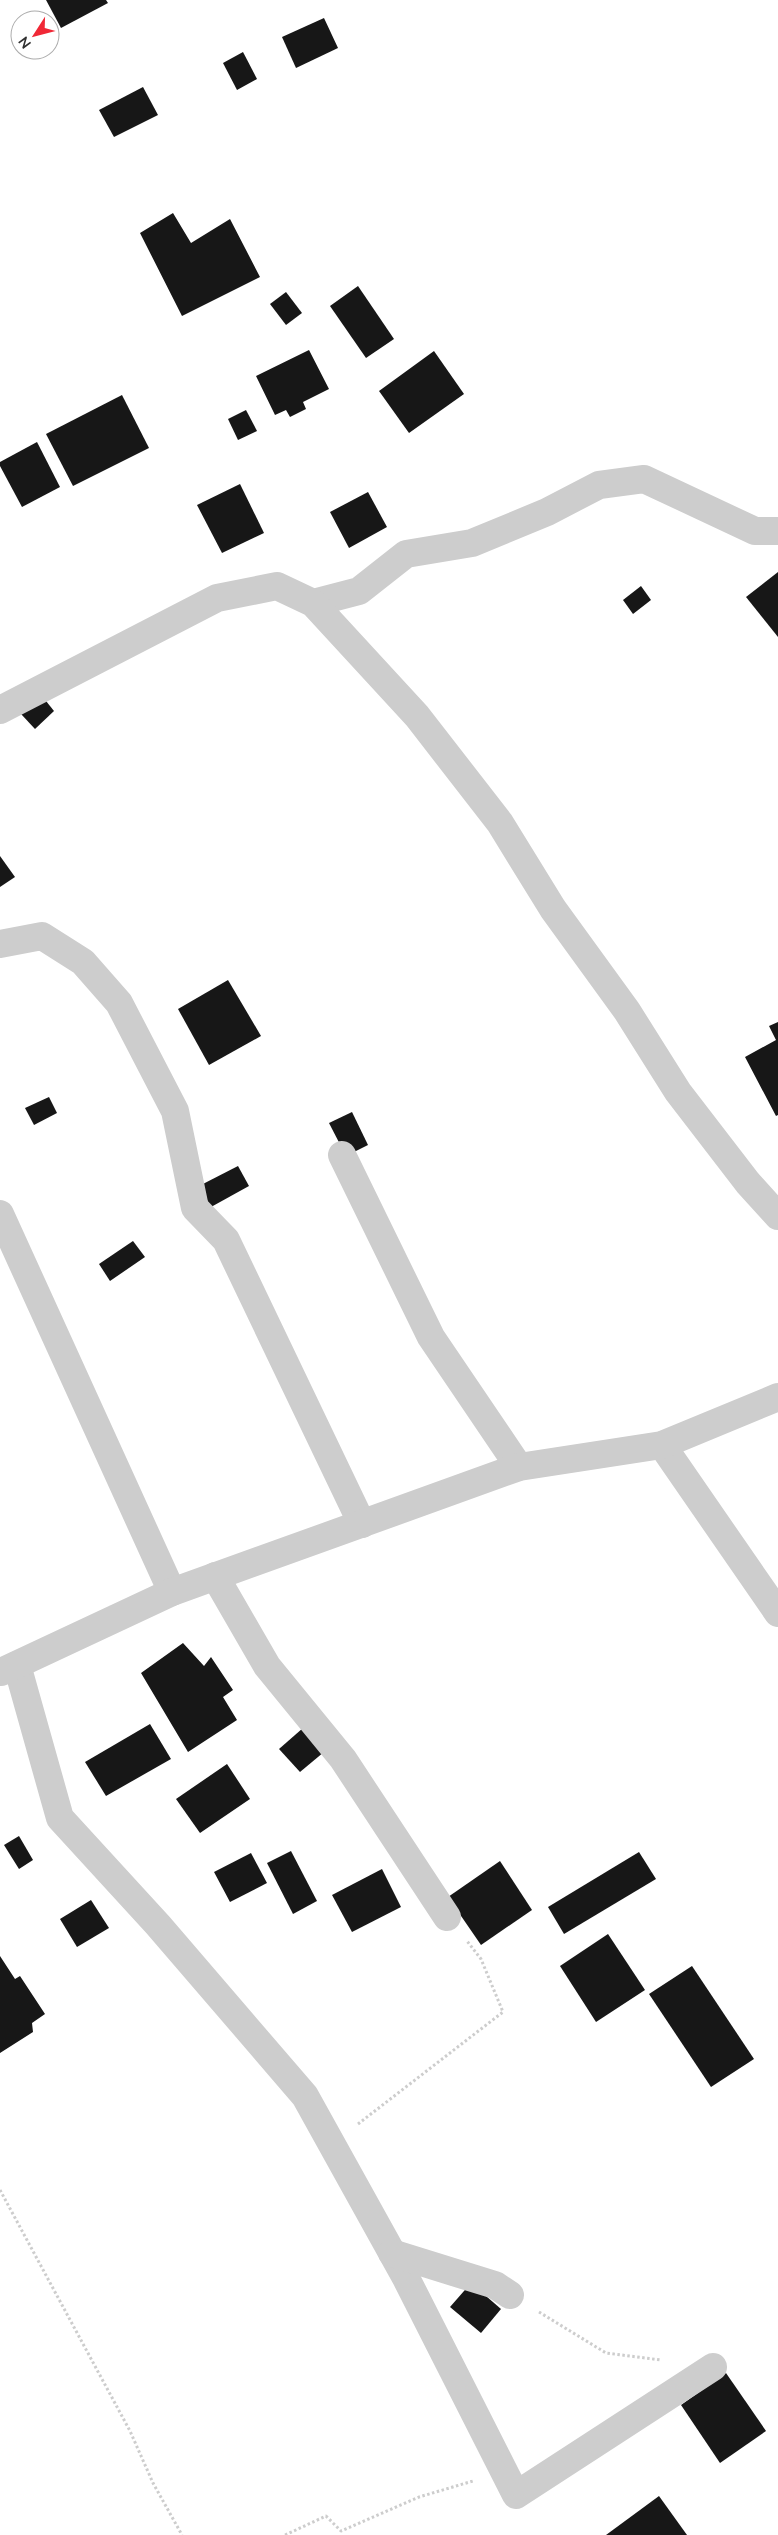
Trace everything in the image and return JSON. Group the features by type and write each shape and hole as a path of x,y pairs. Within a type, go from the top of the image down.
{"street":[{"path":"313,603 359,591 406,554 472,543 547,512 599,486 644,478 755,531 778,531"},
{"path":"0,710 217,598 277,586 313,603 417,716 500,823 553,909 627,1011 678,1092 748,1183 778,1216"},
{"path":"0,944 42,936 83,962 119,1003 175,1111 195,1208 226,1240 362,1524"},
{"path":"342,1155 432,1337 519,1467"},
{"path":"0,1214 172,1592"},
{"path":"713,2366 516,2495 392,2253 305,2096 158,1925 60,1818 8,1669 172,1592 519,1467 662,1446 778,1397"},
{"path":"662,1446 778,1613"},
{"path":"215,1576 267,1666 343,1759 447,1916"},
{"path":"392,2253 495,2285 510,2295"}],"path":[{"path":"332,2144 504,2012 481,1960 447,1916"},
{"path":"0,2190 130,2431 153,2483 182,2535"},
{"path":"510,2295 606,2353 713,2366"},
{"path":"286,2535 326,2516 341,2531 419,2498 504,2472"}],"building":[{"path":"46,0 106,0 108,3 61,28 60,10 51,10"},
{"path":"324,18 338,48 296,68 282,37"},
{"path":"243,52 257,79 237,90 223,63"},
{"path":"143,87 158,115 114,137 99,110"},
{"path":"173,213 191,243 230,219 260,277 182,316 140,233"},
{"path":"358,286 394,339 366,358 330,306"},
{"path":"286,292 302,313 286,325 270,304"},
{"path":"309,350 329,389 303,402 306,409 290,417 286,410 275,415 256,376"},
{"path":"434,351 464,394 409,433 379,391"},
{"path":"122,395 149,448 73,486 46,434"},
{"path":"246,410 257,431 238,440 228,419"},
{"path":"37,442 60,487 22,507 0,466 0,462"},
{"path":"240,484 264,533 222,553 197,505"},
{"path":"368,492 387,527 349,548 330,512"},
{"path":"778,572 778,637 746,597"},
{"path":"641,586 651,600 633,614 623,600"},
{"path":"42,696 54,711 35,729 21,714"},
{"path":"0,856 15,877 0,887"},
{"path":"228,980 261,1036 209,1065 178,1009"},
{"path":"778,1022 778,1115 776,1116 745,1057 776,1040 769,1026"},
{"path":"49,1097 57,1113 34,1125 25,1108"},
{"path":"352,1112 368,1145 346,1156 329,1123"},
{"path":"238,1166 249,1186 211,1207 199,1186"},
{"path":"133,1241 145,1257 110,1281 99,1264"},
{"path":"183,1643 204,1666 211,1657 233,1690 223,1697 237,1720 188,1752 141,1673"},
{"path":"150,1724 171,1759 106,1796 85,1762"},
{"path":"303,1728 324,1752 300,1772 279,1749"},
{"path":"227,1764 250,1799 200,1833 176,1799"},
{"path":"19,1836 33,1860 19,1869 4,1845"},
{"path":"291,1851 317,1901 293,1914 267,1863"},
{"path":"639,1852 656,1879 564,1934 548,1907"},
{"path":"251,1853 267,1883 230,1902 214,1872"},
{"path":"500,1861 532,1910 481,1945 448,1897"},
{"path":"382,1869 401,1907 352,1932 332,1895"},
{"path":"91,1900 109,1928 77,1947 60,1919"},
{"path":"608,1934 645,1990 596,2022 560,1966"},
{"path":"0,1956 15,1979 20,1976 45,2014 32,2023 33,2032 0,2053"},
{"path":"692,1966 754,2059 711,2087 649,1994"},
{"path":"471,2283 501,2309 481,2333 450,2307"},
{"path":"726,2373 766,2431 720,2463 681,2405"},
{"path":"659,2496 687,2535 606,2535"}]}
